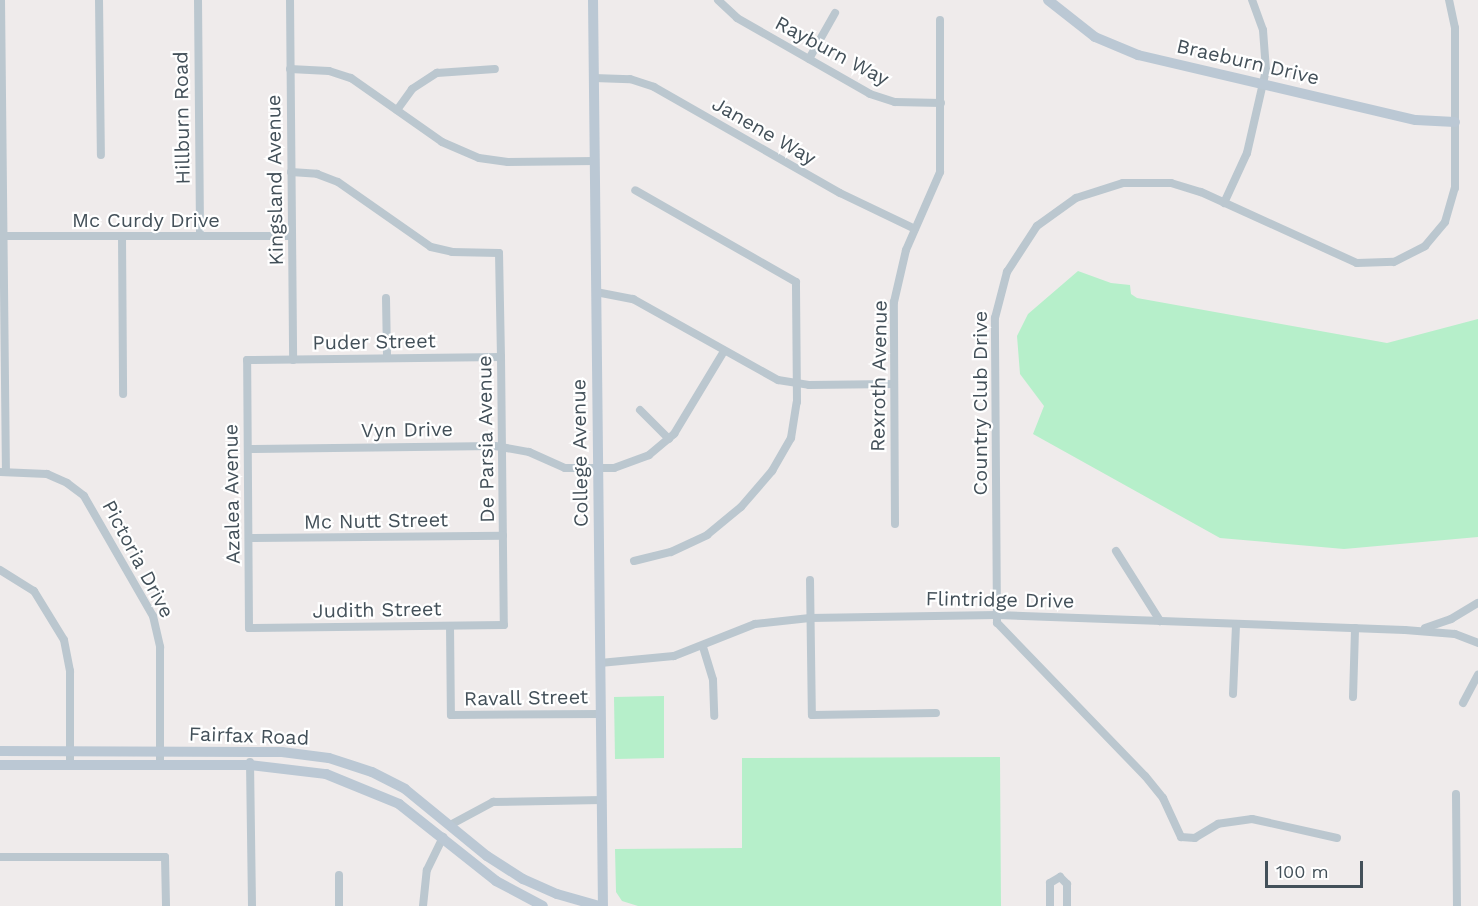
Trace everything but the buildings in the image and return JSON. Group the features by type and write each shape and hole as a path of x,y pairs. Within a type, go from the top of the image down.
{"street":[{"path":"1,0 3,472"},
{"path":"99,0 101,155"},
{"name":"Hillburn Road","path":"198,0 201,236"},
{"name":"Kingsland Avenue","path":"290,0 293,360"},
{"name":"College Avenue","path":"593,0 602,800 601,906"},
{"name":"Rayburn Way","path":"718,0 737,18 882,98 941,103"},
{"name":"Braeburn Drive","path":"1048,0 1081,29 1123,50 1416,120 1455,122"},
{"path":"1224,203 1247,153 1263,85 1265,43 1252,0"},
{"name":"Country Club Drive","path":"997,615 994,335 997,303 1012,260 1049,216 1076,198 1108,186 1139,182 1171,183 1224,203 1346,260 1370,264 1405,258 1432,239 1449,213 1455,188 1455,28 1449,0"},
{"path":"809,59 835,13"},
{"name":"Rexroth Avenue","path":"895,525 894,302 915,230 940,172 940,20"},
{"path":"290,69 340,74 442,142 479,158 508,162 595,161"},
{"path":"397,110 412,89 437,73 495,69"},
{"name":"Janene Way","path":"594,78 630,79 654,87 840,193 915,230"},
{"name":"De Parsia Avenue","path":"291,172 317,174 338,182 432,247 452,252 499,253 504,625"},
{"path":"634,561 671,552 707,535 741,507 772,471 791,438 797,384 796,282 635,190"},
{"name":"Mc Curdy Drive","path":"2,236 292,236"},
{"path":"122,236 123,394"},
{"path":"596,292 633,299 766,375 797,384 893,384"},
{"path":"386,298 387,358"},
{"path":"639,410 669,439 724,351"},
{"name":"Puder Street","path":"247,360 501,357"},
{"name":"Azalea Avenue","path":"247,360 249,628"},
{"name":"Vyn Drive","path":"248,449 502,447 565,468 598,470 638,461 669,439"},
{"name":"Pictoria Drive","path":"3,472 47,474 67,483 84,496 157,626 160,765"},
{"name":"Mc Nutt Street","path":"249,538 504,536"},
{"path":"1116,551 1160,621"},
{"path":"0,570 34,591 64,640 70,671 70,765"},
{"path":"810,580 812,715 936,713"},
{"name":"Flintridge Drive","path":"1406,630 1440,624 1478,603"},
{"path":"997,615 997,623 1145,776 1163,798 1175,830 1185,838 1195,838 1228,821 1252,819 1337,838"},
{"name":"Flintridge Drive","path":"600,663 653,660 703,647 754,624 810,618 997,615 1355,628 1455,634 1478,643"},
{"path":"1233,694 1236,624"},
{"name":"Judith Street","path":"249,628 504,625"},
{"name":"Ravall Street","path":"450,626 451,715 601,714"},
{"path":"1353,698 1355,628"},
{"path":"703,647 713,680 714,716"},
{"path":"1463,703 1478,675"},
{"name":"Fairfax Road","path":"0,751 250,751 306,754 351,765 405,789 452,824 487,856 523,879 557,894 601,906"},
{"path":"250,751 252,906"},
{"name":"Fairfax Road","path":"0,765 250,765 306,770 348,780 399,804 496,881 543,906"},
{"path":"1456,794 1457,906"},
{"path":"452,824 493,801 602,800"},
{"path":"423,906 427,870 443,837"},
{"path":"0,857 165,857 166,906"},
{"path":"339,874 339,906"},
{"path":"1050,906 1050,883 1060,877 1066,884 1067,906"}],"green space":[{"path":"1078,271 1111,283 1130,285 1131,294 1137,298 1387,343 1478,319 1478,537 1344,549 1220,538 1033,434 1044,406 1020,374 1017,336 1028,314"},
{"path":"664,696 664,758 615,759 614,697"},
{"path":"1000,757 1001,906 638,906 622,901 616,892 615,849 742,848 742,758"}]}
